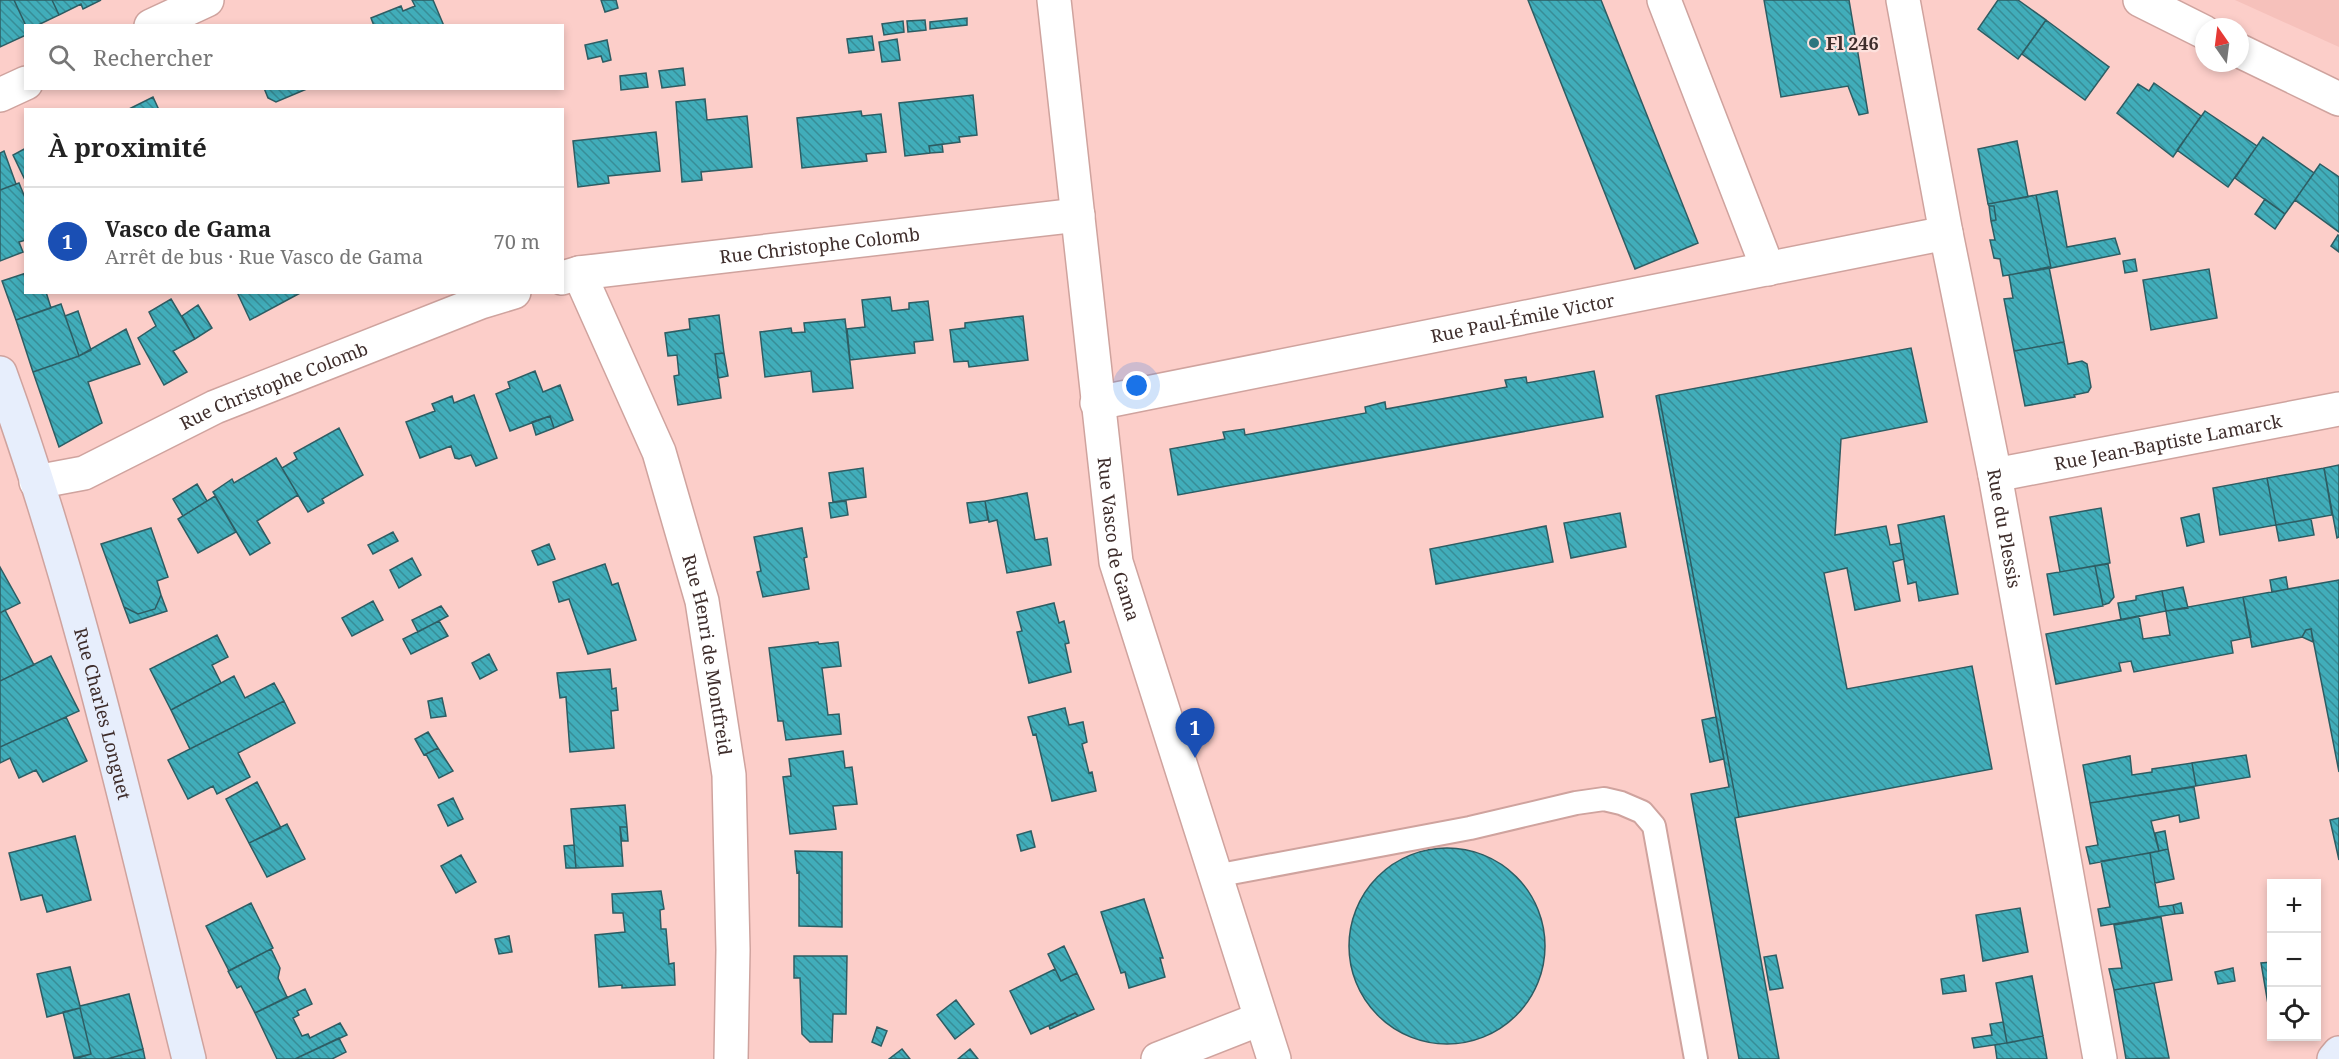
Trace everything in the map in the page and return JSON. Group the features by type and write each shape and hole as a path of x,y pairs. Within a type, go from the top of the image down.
{"street":[{"path":"155,24 207,0"},
{"name":"Rue Vasco de Gama","path":"1054,0 1116,562 1274,1059"},
{"path":"1664,0 1768,269"},
{"name":"Rue du Plessis","path":"1903,0 1946,233 1995,475 2100,1059"},
{"path":"2140,0 2195,28"},
{"path":"2249,55 2339,99"},
{"path":"0,95 24,84"},
{"name":"Rue Christophe Colomb","path":"571,275 1078,215"},
{"name":"Rue Paul-Émile Victor","path":"1097,403 1946,233"},
{"name":"Rue Henri de Montfreid","path":"571,275 659,452 702,601 729,775 733,950 730,1059"},
{"name":"Rue Christophe Colomb","path":"36,482 84,473 215,407 481,302 507,294"},
{"name":"Rue Charles Longuet","path":"3,392 36,482 91,663 189,1059"},
{"name":"Rue Jean-Baptiste Lamarck","path":"1995,475 2339,409"},
{"path":"1158,1059 1260,1019"},
{"path":"2334,1059 2339,1053"}],"lane":[{"path":"1215,876 1470,828 1576,803 1604,799 1621,803 1642,812 1654,826 1696,1059"}],"shaded area":[{"path":"2235,0 2339,0 2339,47"}],"building":[{"path":"0,0 14,0 25,24 24,36 0,47"},
{"path":"14,0 52,0 59,15 40,24 25,24"},
{"path":"52,0 101,0 83,9 81,4 59,15"},
{"path":"412,0 433,0 443,24 373,24 371,18 401,6 403,11 415,6"},
{"path":"601,0 616,0 618,8 605,12"},
{"path":"1528,0 1601,0 1698,243 1635,269"},
{"name":"Fl 246","path":"1764,0 1849,0 1868,113 1859,115 1848,86 1781,97"},
{"path":"1998,0 2018,0 2046,20 2018,59 1978,29"},
{"path":"967,18 967,25 930,29 930,22"},
{"path":"925,20 926,30 908,32 907,21"},
{"path":"2046,20 2109,67 2085,100 2022,54"},
{"path":"903,21 904,32 884,35 882,24"},
{"path":"872,36 874,50 849,53 847,39"},
{"path":"897,39 900,60 882,62 879,42"},
{"path":"607,40 611,60 603,62 601,56 588,59 585,45"},
{"path":"683,68 685,85 662,88 659,71"},
{"path":"646,73 648,87 621,90 620,76"},
{"path":"2154,83 2201,116 2173,157 2117,113 2138,84 2149,91"},
{"path":"265,90 304,90 276,102 268,98"},
{"path":"973,95 977,135 959,137 960,142 929,146 930,153 905,156 899,103"},
{"path":"153,97 158,108 131,108"},
{"path":"705,99 707,120 747,116 752,167 701,172 702,180 682,182 676,102"},
{"path":"861,111 862,116 881,114 886,152 866,154 867,161 802,168 797,118"},
{"path":"2205,111 2257,146 2228,187 2177,150"},
{"path":"656,132 660,171 608,176 609,183 578,187 573,141"},
{"path":"2263,137 2314,173 2285,214 2235,178"},
{"path":"2017,141 2028,197 1988,204 1978,149"},
{"path":"942,144 943,152 930,153 929,146"},
{"path":"24,149 24,178 13,155"},
{"path":"4,151 16,184 0,190 0,153"},
{"path":"2320,164 2339,177 2339,232 2295,200"},
{"path":"19,183 24,195 24,241 19,242 23,252 0,261 0,190"},
{"path":"2057,191 2067,247 2115,238 2120,254 2051,268 2036,195"},
{"path":"2036,195 2051,268 2003,276 2000,259 1994,258 1990,240 1995,240 1991,221 1996,220 1994,206 1988,204"},
{"path":"2265,199 2285,214 2275,229 2255,214"},
{"path":"1989,206 1994,206 1996,220 1991,221"},
{"path":"2339,236 2339,252 2331,246"},
{"path":"2135,259 2137,271 2125,273 2123,261"},
{"path":"2049,267 2064,342 2014,351 2004,299 2013,298 2009,275"},
{"path":"2209,269 2217,318 2151,330 2143,280"},
{"path":"24,274 24,294 47,294 51,308 16,320 2,281"},
{"path":"238,294 298,294 250,320"},
{"path":"890,297 892,311 909,309 909,303 928,301 933,340 914,342 915,353 850,360 847,329 865,327 862,300"},
{"path":"171,299 195,339 173,351 187,372 164,385 138,338 156,326 149,312"},
{"path":"61,304 79,356 33,372 16,320"},
{"path":"198,305 212,328 195,339 182,316"},
{"path":"78,311 91,350 79,356 65,316"},
{"path":"719,315 724,353 715,354 721,398 678,405 674,376 679,375 677,355 668,356 665,333 690,329 689,319"},
{"path":"1023,316 1028,360 969,367 968,361 954,362 950,330 965,328 965,323"},
{"path":"845,319 853,388 813,392 811,371 765,377 760,332 791,328 792,333 805,332 804,323"},
{"path":"126,329 140,364 88,382 102,423 59,447 33,372 79,356"},
{"path":"2064,342 2068,364 2082,361 2087,364 2091,387 2088,392 2074,395 2075,397 2025,406 2014,351"},
{"path":"1911,348 1927,422 1841,439 1835,535 1886,526 1890,545 1901,543 1904,559 1893,562 1900,601 1855,610 1847,568 1824,573 1847,689 1972,666 1992,769 1739,817 1659,395"},
{"path":"724,353 728,376 718,378 715,354"},
{"path":"535,371 543,392 560,385 573,420 554,428 550,416 510,431 496,394 510,388 508,382"},
{"path":"1594,371 1603,417 1178,495 1170,449 1225,439 1223,432 1244,429 1245,435 1366,413 1365,407 1385,402 1386,409 1507,387 1505,380 1526,377 1527,383"},
{"path":"474,395 497,458 476,466 471,455 455,458 451,446 420,458 406,422 435,411 432,404 452,396 454,403"},
{"path":"1659,395 1739,817 1735,818 1779,1059 1739,1059 1691,794 1729,787 1656,396"},
{"path":"550,416 554,428 536,435 532,422"},
{"path":"339,428 363,475 322,499 324,503 308,512 282,468 297,459 294,453"},
{"path":"276,458 298,495 257,521 270,543 250,555 213,492 232,479 234,483"},
{"path":"2339,465 2339,537 2337,538 2324,468"},
{"path":"863,468 866,497 833,502 829,473"},
{"path":"2324,468 2332,515 2276,525 2267,478"},
{"path":"2267,478 2276,525 2220,535 2213,488"},
{"path":"197,484 207,501 183,516 173,499"},
{"path":"1027,493 1035,540 1047,538 1051,565 1007,573 997,520 989,522 985,501"},
{"path":"215,496 236,532 198,553 178,519"},
{"path":"846,501 848,515 831,518 829,503"},
{"path":"985,501 988,520 970,523 967,503"},
{"path":"2101,508 2110,563 2060,572 2050,517"},
{"path":"1620,513 1626,547 1571,558 1564,523"},
{"path":"2199,514 2204,542 2187,546 2181,518"},
{"path":"1944,516 1958,594 1919,601 1916,582 1908,584 1898,525"},
{"path":"2311,519 2314,535 2279,541 2276,525"},
{"path":"1546,526 1553,562 1436,584 1430,549"},
{"path":"151,528 168,577 157,581 161,595 155,609 138,614 124,607 101,544"},
{"path":"802,528 809,589 763,597 757,572 761,571 754,537"},
{"path":"393,532 398,541 373,554 368,545"},
{"path":"549,544 555,559 538,565 532,551"},
{"path":"412,558 421,575 399,588 390,570"},
{"path":"605,564 612,585 618,583 636,640 588,654 569,599 559,602 553,582"},
{"path":"2108,564 2114,597 2109,603 2103,605 2095,566"},
{"path":"2095,566 2103,606 2054,615 2047,574"},
{"path":"0,567 20,603 0,613"},
{"path":"2286,577 2288,589 2272,592 2270,580"},
{"path":"2339,580 2339,772 2311,629 2306,630 2302,637 2252,647 2243,597"},
{"path":"2183,587 2188,608 2166,611 2162,591"},
{"path":"2162,591 2166,611 2121,620 2118,603 2136,600 2136,596"},
{"path":"161,595 167,611 130,623 124,607 138,614 155,609"},
{"path":"2243,597 2251,637 2231,641 2233,653 2134,672 2131,661 2119,663 2121,671 2056,684 2046,634 2139,616 2143,639 2170,635 2166,611"},
{"path":"373,601 383,620 352,636 342,618"},
{"path":"1054,603 1059,623 1064,621 1069,643 1065,644 1071,672 1029,683 1017,632 1022,631 1017,612"},
{"path":"441,606 448,616 418,632 412,620"},
{"path":"5,610 34,665 0,681 0,613"},
{"path":"439,621 448,636 411,654 403,639"},
{"path":"2311,629 2313,642 2302,637 2306,630"},
{"path":"217,635 228,657 212,665 221,683 171,710 150,669"},
{"path":"818,642 819,644 838,642 841,666 822,668 828,715 839,714 841,734 786,740 783,721 778,721 769,648"},
{"path":"489,654 497,670 480,679 472,663"},
{"path":"51,656 79,711 0,747 0,681"},
{"path":"610,669 612,689 616,688 618,710 611,711 614,748 570,752 566,697 560,698 557,673"},
{"path":"234,676 245,698 274,683 284,701 190,749 171,710"},
{"path":"442,698 446,716 431,718 428,701"},
{"path":"284,701 295,723 238,753 250,777 217,794 213,786 188,799 168,760"},
{"path":"1065,708 1069,725 1083,722 1087,742 1082,744 1096,791 1052,801 1036,734 1033,735 1028,717"},
{"path":"66,717 87,761 43,782 36,770 19,778 10,758 0,763 0,747"},
{"path":"1716,717 1724,759 1710,762 1702,720"},
{"path":"428,732 438,748 424,755 415,739"},
{"path":"438,748 453,771 439,778 426,754"},
{"path":"843,751 845,768 852,767 857,804 833,806 836,829 790,834 783,777 791,776 789,759"},
{"path":"2246,755 2250,777 2196,786 2192,763"},
{"path":"2130,756 2132,775 2152,772 2152,769 2192,763 2196,786 2090,803 2083,765"},
{"path":"257,782 281,828 249,843 226,799"},
{"path":"2194,787 2199,818 2180,822 2179,815 2151,821 2159,851 2090,864 2086,847 2098,845 2090,803"},
{"path":"453,798 463,819 448,826 438,805"},
{"path":"625,805 627,827 620,827 623,866 576,868 571,809"},
{"path":"2339,818 2339,860 2330,820"},
{"path":"287,824 305,859 267,877 249,843"},
{"path":"620,827 627,827 628,841 622,841"},
{"path":"1031,831 1035,847 1021,851 1017,835"},
{"path":"2165,831 2168,849 2159,851 2155,833"},
{"path":"75,836 91,900 47,912 42,895 21,900 9,853"},
{"path":"574,845 576,868 566,868 564,846"},
{"path":"1437,848 1457,848 1485,855 1502,864 1517,876 1529,891 1538,908 1545,936 1545,956 1538,984 1529,1001 1517,1016 1502,1028 1485,1037 1457,1044 1437,1044 1409,1037 1392,1028 1377,1016 1365,1001 1356,984 1349,956 1349,936 1356,908 1365,891 1377,876 1392,864 1409,855"},
{"path":"2168,849 2174,879 2155,883 2150,853"},
{"path":"795,851 842,852 842,927 799,926 799,872 797,873"},
{"path":"2150,853 2159,907 2173,905 2175,914 2101,926 2098,909 2110,907 2101,861"},
{"path":"461,855 476,882 456,893 441,866"},
{"path":"661,891 664,909 660,910 661,929 666,929 669,964 674,963 675,985 599,987 595,935 625,932 623,913 613,913 612,894"},
{"path":"1144,899 1163,958 1160,958 1165,977 1129,988 1125,972 1121,973 1101,912"},
{"path":"251,903 273,948 229,971 206,926"},
{"path":"2181,903 2183,913 2175,914 2173,905"},
{"path":"2020,908 2028,952 1983,961 1976,915"},
{"path":"2161,917 2172,980 2114,990 2109,969 2122,968 2114,925"},
{"path":"509,936 512,952 499,954 495,939"},
{"path":"1064,946 1077,973 1061,981 1048,954"},
{"path":"271,949 280,968 278,978 287,997 255,1013 241,986 237,988 228,971"},
{"path":"1776,955 1783,988 1770,990 1764,957"},
{"path":"794,956 847,956 846,1014 833,1014 832,1042 810,1042 802,1034 800,978 794,978"},
{"path":"2267,962 2267,998 2261,963"},
{"path":"70,967 80,1006 129,994 143,1049 107,1059 75,1059 91,1054 80,1008 47,1017 37,974"},
{"path":"2233,968 2235,981 2218,984 2215,972"},
{"path":"1055,969 1061,981 1077,973 1094,1009 1078,1016 1075,1013 1031,1034 1010,991"},
{"path":"1964,975 1966,991 1943,994 1941,979"},
{"path":"2032,976 2043,1036 2007,1043 1996,983"},
{"path":"2154,983 2169,1058 2126,1059 2114,990"},
{"path":"305,989 312,1004 297,1011 299,1015 293,1018 302,1036 308,1034 310,1038 340,1023 347,1035 295,1059 277,1059 255,1013"},
{"path":"956,1000 974,1024 955,1039 937,1015"},
{"path":"80,1008 91,1054 74,1058 63,1012"},
{"path":"1075,1013 1078,1016 1050,1029 1049,1026"},
{"path":"2003,1022 2007,1043 1974,1048 1972,1038 1992,1035 1990,1024"},
{"path":"877,1027 887,1031 881,1046 872,1042"},
{"path":"2043,1036 2047,1059 1997,1059 1995,1045"},
{"path":"339,1038 346,1052 332,1059 295,1059"},
{"path":"143,1049 145,1059 107,1059"},
{"path":"902,1049 910,1059 889,1059"},
{"path":"970,1049 978,1059 958,1059"}],"place":[{"name":"Fl 246","path":"1814,43"},
{"name":"Vasco de Gama","path":"1195,758"}]}
